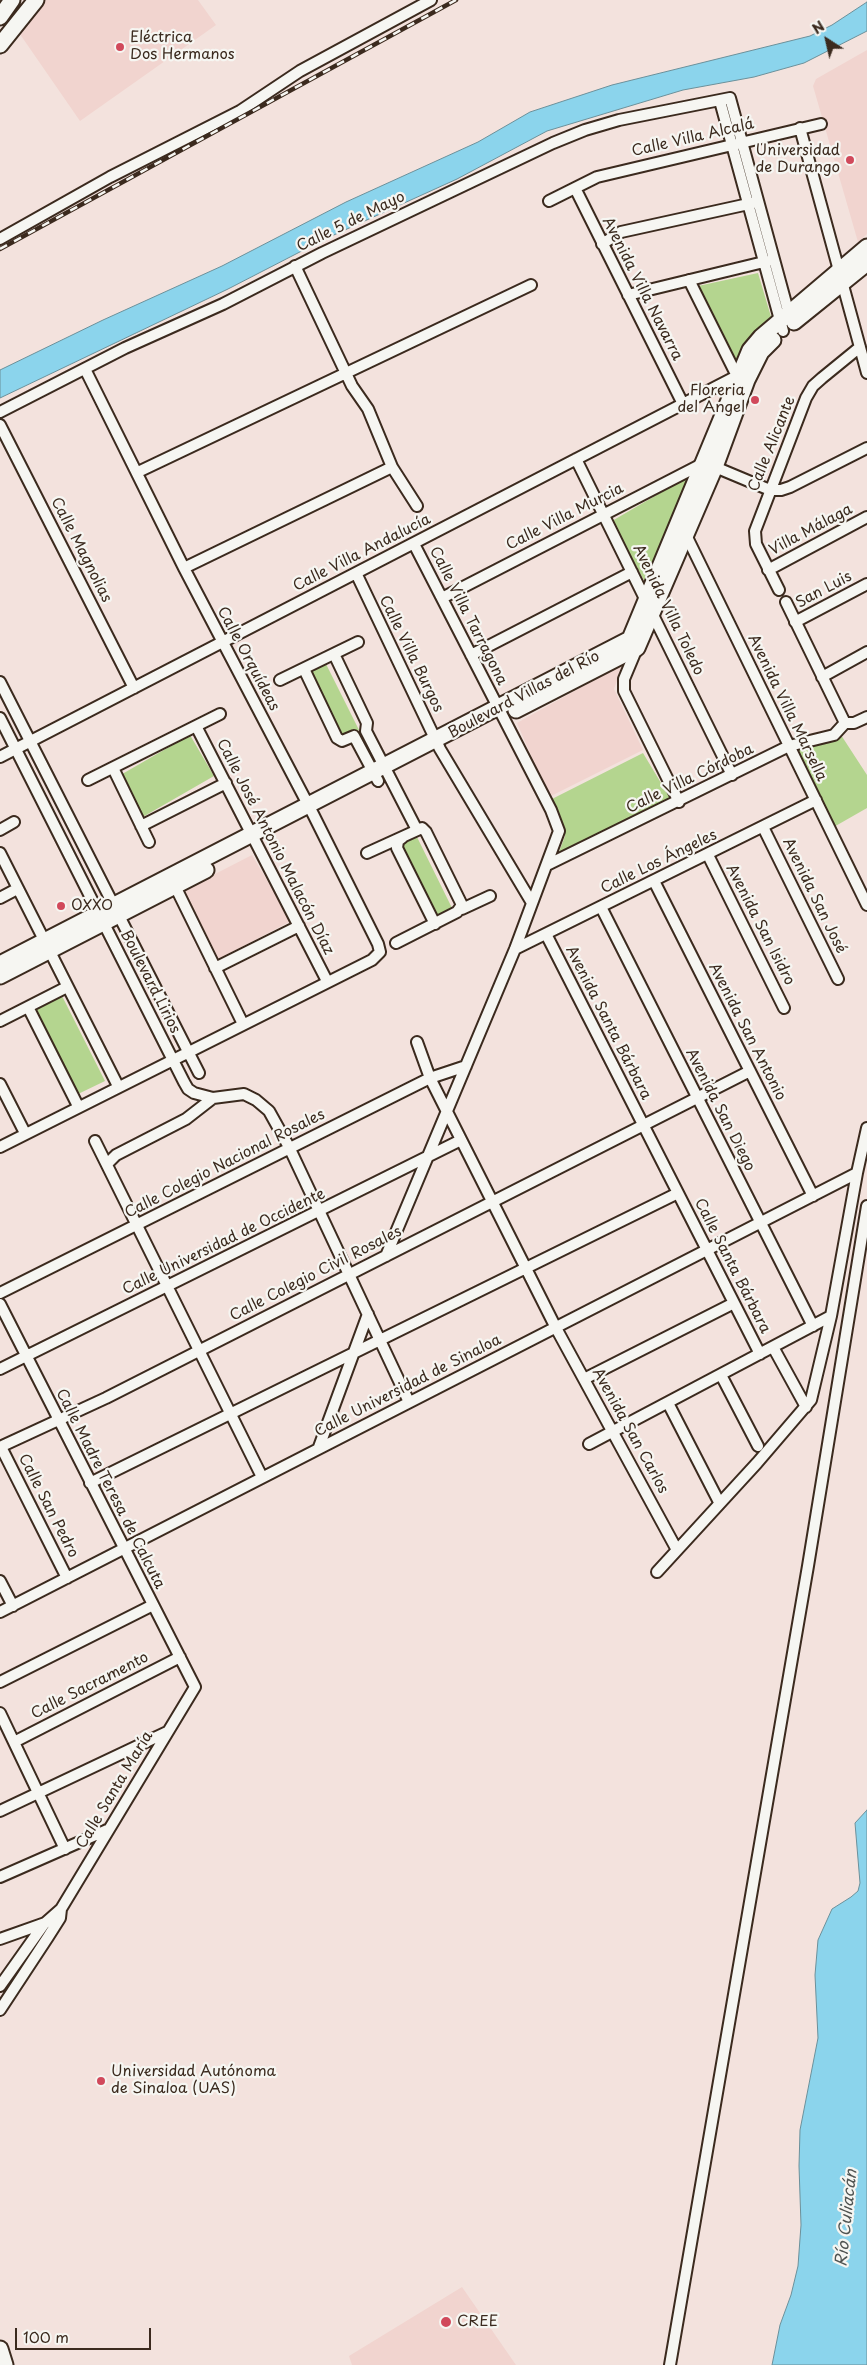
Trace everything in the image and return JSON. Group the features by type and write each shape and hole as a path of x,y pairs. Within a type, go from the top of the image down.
{"street":[{"path":"0,16 12,0"},
{"path":"0,45 36,0"},
{"path":"0,239 110,177 240,110 300,72 431,0"},
{"name":"Calle 5 de Mayo","path":"0,412 185,320 223,304 399,215 585,130 619,120 725,99 737,143"},
{"name":"Calle Villa Alcalá","path":"549,201 597,176 821,124"},
{"path":"800,128 867,373"},
{"path":"737,143 753,202 764,262 786,322"},
{"name":"Avenida Villa Navarra","path":"575,188 683,404"},
{"path":"602,244 621,232 753,202"},
{"path":"753,202 774,259 786,322"},
{"name":"Boulevard Villas del Río","path":"0,976 47,946 501,712 630,639 649,606 709,465 742,378 750,350 840,278 867,247"},
{"path":"628,295 774,259"},
{"name":"Boulevard Villas del Río","path":"840,278 867,263"},
{"path":"295,266 347,374 368,409 392,467 417,506"},
{"path":"689,280 742,378"},
{"path":"138,472 531,285"},
{"name":"Calle Alicante","path":"779,590 768,570 754,536 806,398 813,386 860,347"},
{"name":"Calle Orquídeas","path":"85,369 138,472 184,568 311,810 380,947 379,954 372,960 328,981"},
{"name":"Calle Villa Andalucía","path":"0,757 683,404 742,378"},
{"name":"Calle Magnolias","path":"0,425 134,688"},
{"path":"709,465 770,490 790,487 867,448"},
{"name":"Avenida Villa Toledo","path":"576,459 732,775"},
{"name":"Calle Villa Murcia","path":"442,598 604,514 709,465"},
{"path":"184,568 392,467"},
{"name":"Villa Málaga","path":"768,570 867,517"},
{"name":"Avenida Villa Marsella","path":"681,531 790,746 867,904"},
{"name":"Calle Villa Tarragona","path":"386,1256 514,949 547,866 559,828 414,544"},
{"path":"471,655 632,572"},
{"name":"Calle Villa Burgos","path":"356,573 438,745 532,903"},
{"name":"San Luis","path":"795,622 867,584"},
{"path":"786,602 845,723 854,723 867,717"},
{"name":"Boulevard Villas del Río","path":"501,712 637,648 649,606"},
{"path":"280,680 358,642"},
{"path":"637,648 624,679 624,691 679,802"},
{"path":"822,677 867,652"},
{"path":"334,654 367,723 366,731 382,774"},
{"path":"304,669 338,738 342,741 354,736 382,774 417,830"},
{"name":"Boulevard Lirios","path":"0,682 198,1073"},
{"path":"88,780 220,714"},
{"name":"Boulevard Lirios","path":"0,718 188,1089 213,1098 237,1094 256,1100 269,1111 320,1211 409,1402"},
{"name":"Calle Villa Córdoba","path":"547,866 790,746 834,735 845,723"},
{"name":"Calle José Antonio Malacón Díaz","path":"196,726 328,981"},
{"path":"113,768 149,842"},
{"path":"141,826 226,784"},
{"name":"Calle Los Ángeles","path":"514,949 654,882 816,800"},
{"path":"0,830 14,822"},
{"name":"Avenida San José","path":"763,827 838,979"},
{"path":"367,854 422,828 426,832 461,905"},
{"path":"403,837 398,841 397,848 435,924"},
{"name":"Boulevard Villas del Río","path":"116,910 175,886 255,840"},
{"path":"0,854 118,1086"},
{"name":"Avenida San Isidro","path":"708,855 784,1008"},
{"name":"Avenida San Antonio","path":"654,882 813,1196"},
{"path":"175,886 242,1024"},
{"path":"0,898 17,889"},
{"path":"396,943 435,924 461,905 490,896"},
{"name":"Avenida San Diego","path":"601,907 813,1326"},
{"path":"215,968 299,926"},
{"name":"Avenida Santa Bárbara","path":"546,934 678,1193"},
{"name":"Boulevard Villas del Río","path":"0,964 47,946"},
{"path":"0,1147 328,981"},
{"path":"0,1021 67,987"},
{"path":"28,1007 78,1106"},
{"name":"Avenida San Carlos","path":"417,1042 430,1078 556,1328 677,1550"},
{"name":"Calle Colegio Nacional Rosales","path":"0,1293 430,1078 466,1066"},
{"name":"Calle Colegio Civil Rosales","path":"1,1447 200,1350 750,1071"},
{"path":"0,1084 25,1134"},
{"path":"107,1164 116,1155 186,1119 213,1098"},
{"path":"657,1572 806,1407 815,1388 832,1316 857,1173 867,1128"},
{"path":"95,1140 139,1225 262,1477"},
{"name":"Calle Universidad de Occidente","path":"0,1369 462,1140"},
{"name":"Calle Universidad de Sinaloa","path":"0,1612 857,1173"},
{"path":"90,1483 678,1193"},
{"name":"Calle Santa Bárbara","path":"678,1193 760,1354"},
{"path":"670,2365 808,1566 867,1206"},
{"path":"584,1380 734,1302"},
{"name":"Calle Madre Teresa de Calcuta","path":"0,1304 195,1687"},
{"path":"319,1448 368,1314"},
{"name":"Calle Santa Bárbara","path":"588,1444 832,1316"},
{"path":"773,1347 806,1407"},
{"path":"721,1375 758,1446"},
{"path":"668,1403 720,1502"},
{"name":"Calle San Pedro","path":"1,1447 67,1578"},
{"path":"0,1581 13,1606"},
{"path":"0,1682 153,1605"},
{"name":"Calle Sacramento","path":"14,1742 180,1657"},
{"name":"Calle Santa María","path":"0,2010 60,1914 108,1830 195,1687"},
{"path":"0,1713 65,1849"},
{"path":"0,1811 40,1794 168,1732"},
{"path":"0,1877 108,1830"},
{"path":"0,1939 44,1924 60,1914"},
{"path":"0,1986 44,1924"},
{"path":"0,2349 5,2365"}],"shaded area":[{"path":"35,0 198,0 216,25 80,121 15,27"},
{"name":"Universidad de Durango","path":"867,50 867,234 858,242 813,86 816,79"},
{"path":"623,664 614,689 643,750 549,797 517,723"},
{"path":"252,855 291,921 215,961 184,890"},
{"name":"CREE","path":"462,2287 516,2365 352,2365 349,2356"}],"green space":[{"path":"758,273 772,320 751,336 733,366 698,286"},
{"path":"691,475 646,584 612,521"},
{"path":"326,664 359,730 339,740 307,674"},
{"path":"190,735 214,776 141,818 117,777"},
{"path":"841,735 867,775 867,808 832,828 793,748"},
{"path":"643,753 670,798 559,852 565,836 548,801"},
{"path":"417,837 452,908 435,917 399,846"},
{"path":"60,992 105,1081 76,1095 31,1006"}],"water":[{"path":"867,2 867,31 804,63 754,77 683,90 547,131 457,179 325,239 228,289 0,398 0,370 103,320 222,266 346,202 478,142 530,112 612,85 810,36 832,25"},
{"name":"Río Culiacán","path":"867,1810 867,2365 772,2365 780,2325 791,2295 798,2266 801,2225 800,2130 818,2038 815,1975 818,1940 832,1909 858,1891 860,1883 855,1823"}],"railway":[{"path":"0,249 456,0"}],"place":[{"name":"Eléctrica Dos Hermanos","path":"120,47"},
{"name":"Universidad de Durango","path":"850,160"},
{"name":"Floreria del Angel","path":"755,400"},
{"name":"OXXO","path":"61,906"},
{"name":"Universidad Autónoma de Sinaloa (UAS)","path":"101,2081"},
{"name":"CREE","path":"446,2322"}]}
